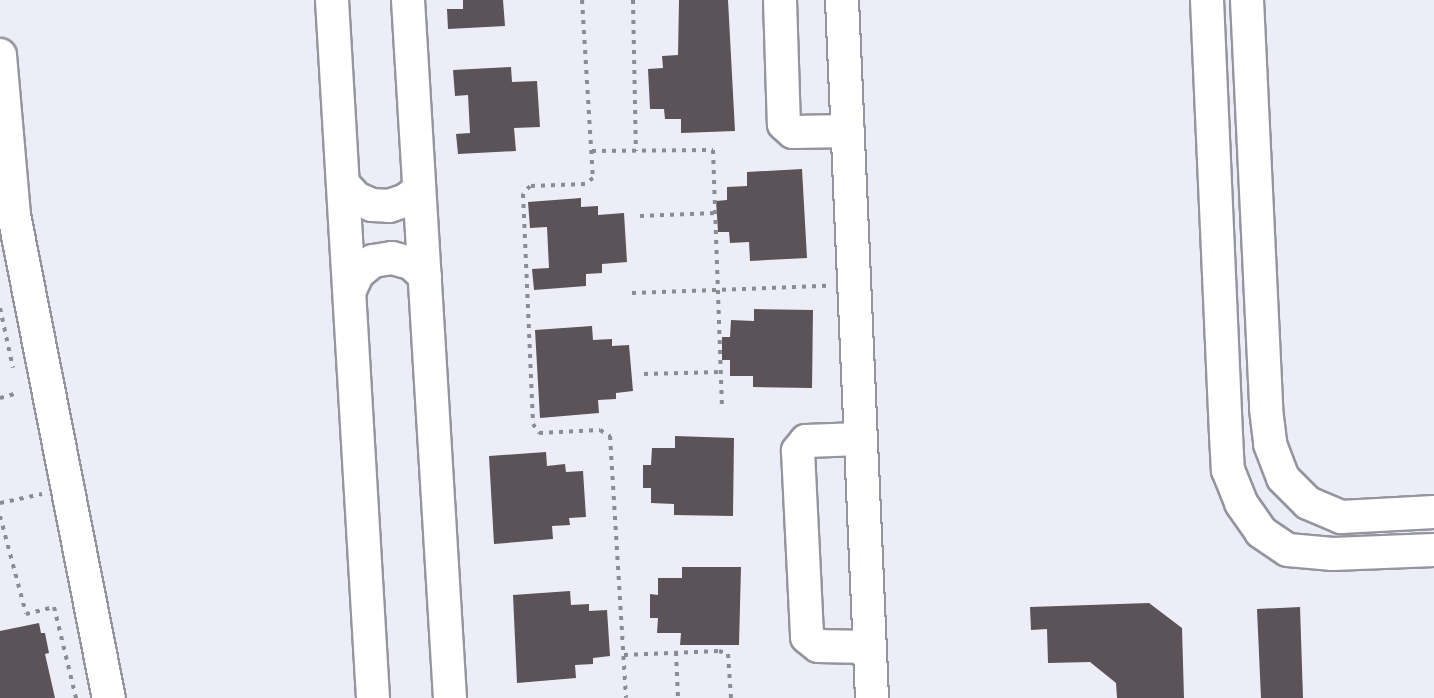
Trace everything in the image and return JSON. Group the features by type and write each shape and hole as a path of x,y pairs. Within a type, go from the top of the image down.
{"street":[{"path":"332,0 373,698"},
{"path":"408,0 450,698"},
{"path":"780,0 784,124 793,132 848,131"},
{"path":"842,0 872,698"},
{"path":"1207,0 1228,470 1241,503 1261,532 1288,550 1333,554 1434,550"},
{"path":"1247,0 1266,409 1274,455 1283,478 1308,503 1341,517 1434,512"},
{"path":"0,55 3,149 14,215 109,698"},
{"path":"344,185 356,198 372,205 389,206 406,200 419,190"},
{"path":"350,290 358,273 373,261 392,258 411,263 425,276"},
{"path":"860,439 806,441 798,451 807,637 818,646 868,647"}],"path":[{"path":"582,0 595,173 590,182 530,186 523,194 534,428 539,433 600,430 610,436 626,698"},
{"path":"633,0 636,151"},
{"path":"592,151 713,150 722,408"},
{"path":"640,216 715,213"},
{"path":"632,293 854,285"},
{"path":"0,308 19,395 0,398"},
{"path":"644,374 721,372"},
{"path":"0,503 67,488"},
{"path":"0,516 26,614 54,607 76,698"},
{"path":"624,655 676,652 728,654 731,698"},
{"path":"676,652 678,698"}],"building":[{"path":"463,0 503,0 505,26 448,29 447,9 463,9"},
{"path":"679,0 728,0 735,131 681,133 681,119 665,119 664,109 650,109 648,69 663,68 662,56 678,55"},
{"path":"511,67 512,82 537,81 540,127 514,128 516,151 458,154 456,134 470,133 468,95 455,96 453,70"},
{"path":"802,169 807,258 750,261 749,242 730,243 729,232 718,232 716,201 727,200 727,187 747,186 747,172"},
{"path":"581,198 581,207 598,206 598,215 624,213 627,262 602,264 602,273 586,274 586,286 534,290 532,269 549,268 547,227 530,228 528,202"},
{"path":"754,309 813,310 812,388 753,387 753,376 730,376 730,360 722,360 722,337 730,337 731,320 754,321"},
{"path":"592,326 593,340 612,339 612,346 629,345 633,391 616,393 616,399 598,400 599,413 540,418 535,330"},
{"path":"675,436 734,438 733,516 674,515 674,504 651,503 651,488 643,488 643,465 651,465 652,448 675,448"},
{"path":"546,452 547,466 565,464 566,472 583,471 586,517 569,518 570,525 552,526 553,539 494,544 489,456"},
{"path":"682,567 741,567 739,645 680,645 681,633 657,633 658,618 650,618 650,594 658,595 658,578 682,578"},
{"path":"570,591 571,605 589,604 589,611 607,610 610,656 593,658 593,664 575,665 576,678 517,683 513,595"},
{"path":"1149,603 1182,628 1184,698 1117,698 1116,683 1090,662 1048,663 1047,629 1031,630 1030,607"},
{"path":"1300,607 1303,698 1261,698 1257,609"},
{"path":"39,623 41,633 45,633 49,653 45,654 55,698 0,698 0,631"}]}
